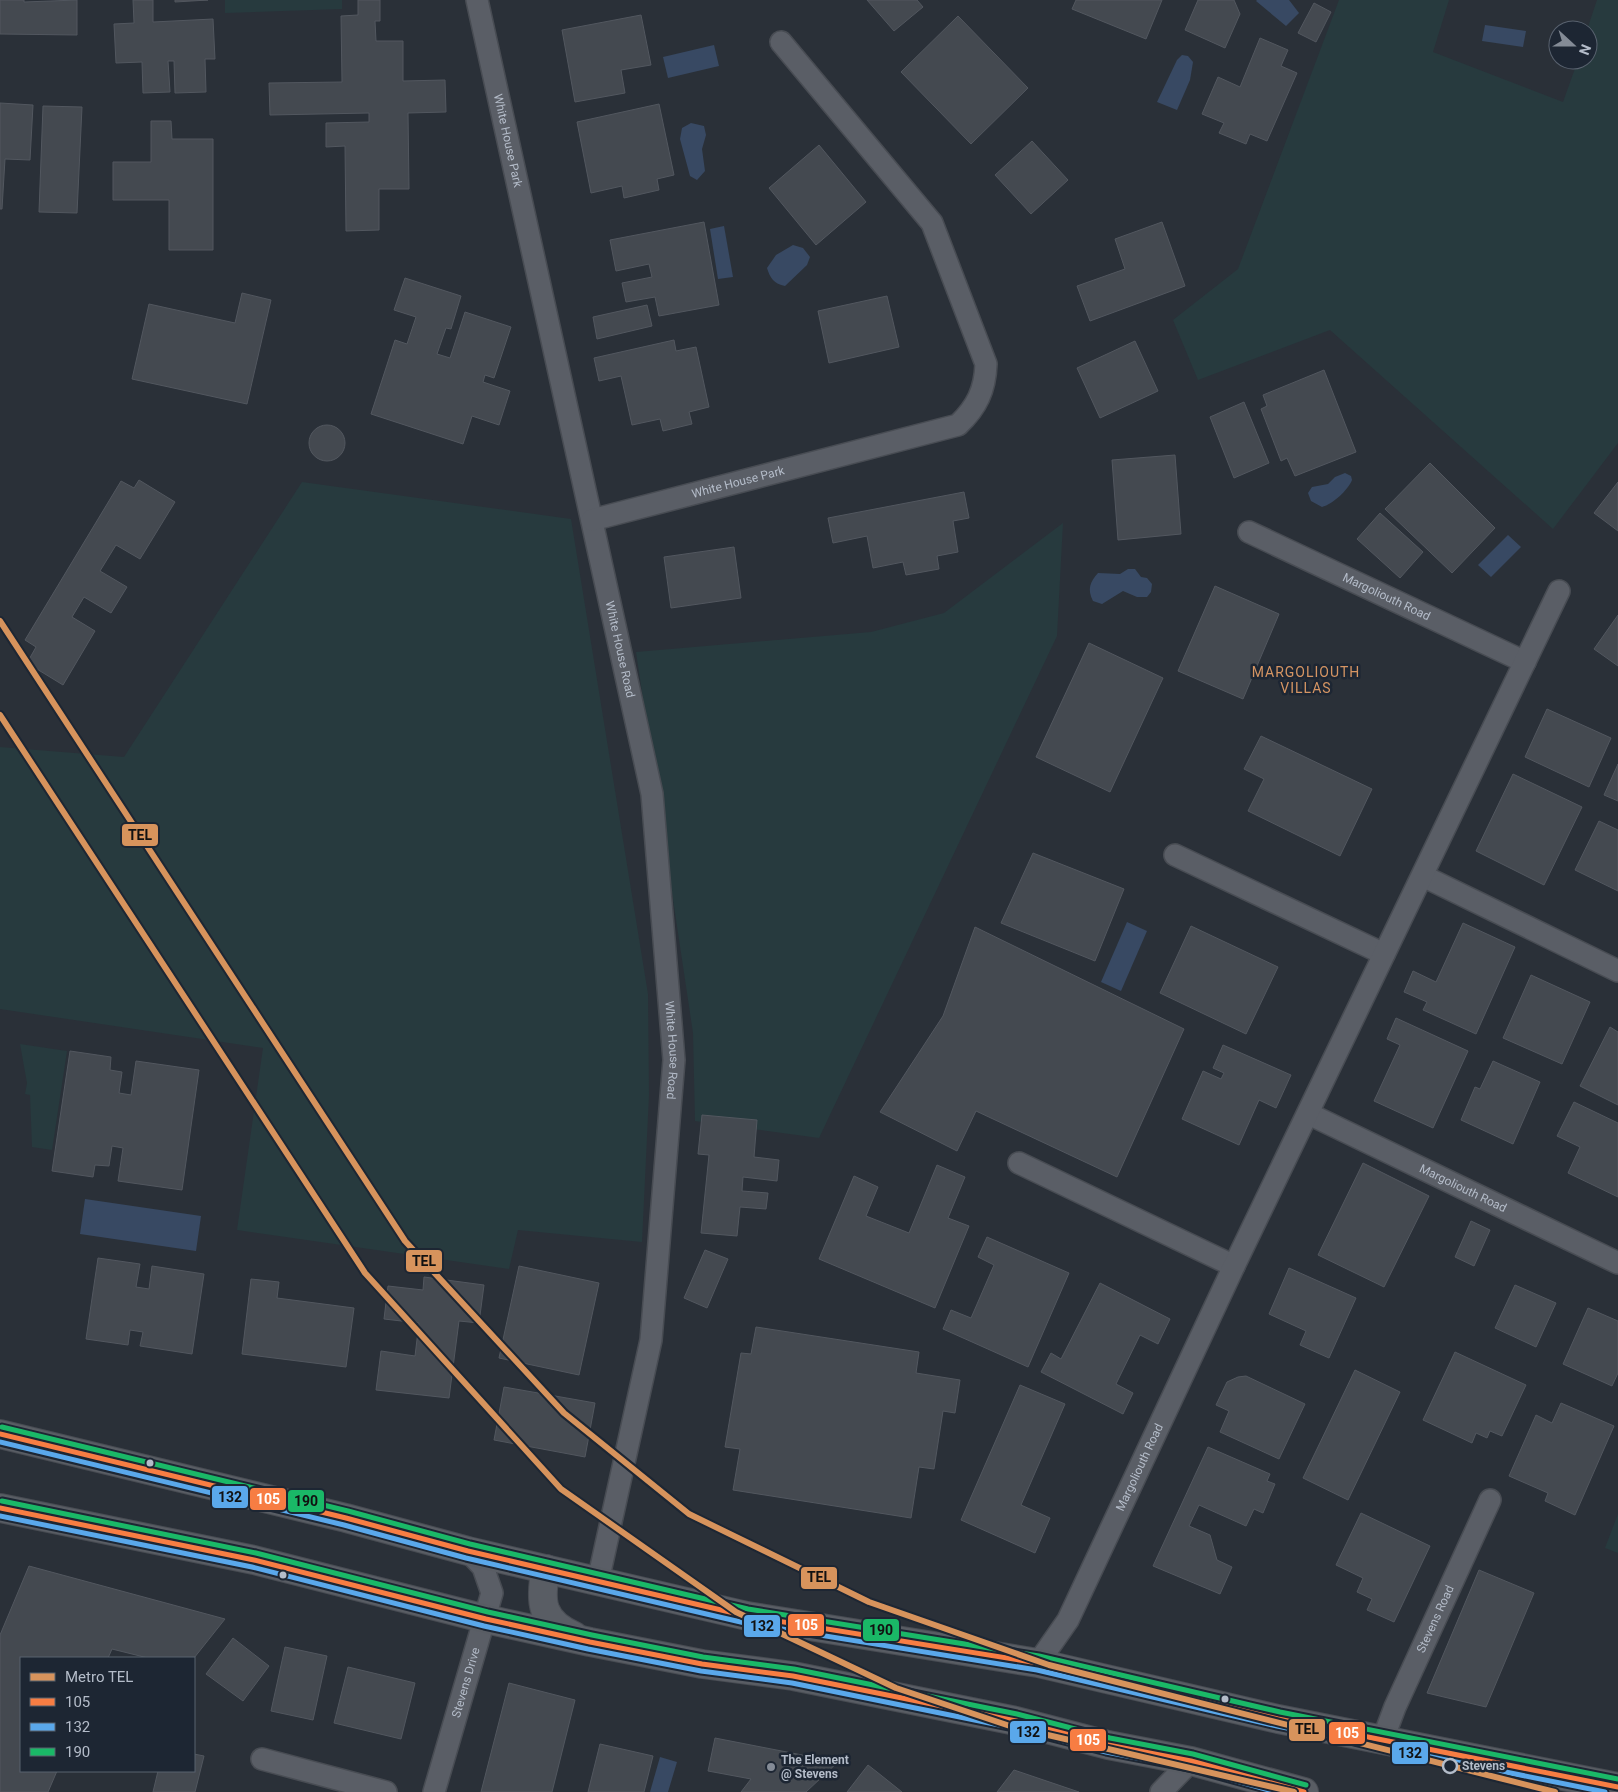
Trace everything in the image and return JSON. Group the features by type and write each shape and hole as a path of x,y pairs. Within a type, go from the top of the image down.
{"main road":[{"path":"0,1434 346,1518 468,1551 747,1616 1038,1663 1278,1719 1618,1787"},
{"path":"0,1508 254,1560 486,1619 590,1642 702,1664 792,1676 1016,1721 1108,1745 1191,1761 1304,1792"},
{"path":"546,1569 542,1595 543,1606 548,1618 560,1629 590,1642"}],"street":[{"name":"White House Park","path":"477,0 592,520 958,425 971,413 980,398 985,381 986,364 932,223 781,42"},
{"name":"White House Road","path":"592,520 652,794 674,1060 651,1340 598,1581"},
{"name":"Margoliouth Road","path":"1249,532 1525,662"},
{"name":"Margoliouth Road","path":"1038,1663 1068,1620 1234,1266 1559,590"},
{"path":"1175,855 1384,954"},
{"path":"1423,876 1618,970"},
{"name":"Margoliouth Road","path":"1308,1114 1618,1263"},
{"path":"1019,1163 1234,1266"},
{"name":"Stevens Road","path":"1383,1739 1395,1707 1490,1500"},
{"name":"Stevens Drive","path":"434,1792 486,1619 492,1593 490,1582 483,1567 468,1551"},
{"path":"262,1759 386,1792"},
{"path":"1162,1792 1191,1761"}],"green space":[{"path":"225,0 342,0 342,9 225,13"},
{"path":"1339,0 1449,0 1433,52 1563,102 1574,70 1598,70 1598,20 1590,20 1597,0 1618,0 1618,443 1553,529 1330,330 1198,380 1173,320 1238,269"},
{"path":"302,482 571,519 648,994 649,1095 642,1242 518,1230 509,1269 237,1230 263,1048 0,1009 0,747 124,757"},
{"path":"1063,523 1057,636 819,1138 695,1121 693,1033 636,652 871,632 944,613"},
{"path":"20,1044 67,1051 52,1150 32,1147 30,1095 25,1094 27,1083"},
{"path":"1618,1514 1618,1553 1605,1548"}],"water":[{"path":"1257,0 1289,0 1299,13 1286,26"},
{"path":"1485,25 1526,31 1523,47 1482,41"},
{"path":"714,45 719,66 668,78 663,57"},
{"path":"1182,55 1188,56 1193,62 1190,80 1177,110 1157,102 1177,60"},
{"path":"691,123 704,126 706,135 702,149 705,171 697,180 690,176 680,139 682,128"},
{"path":"724,226 733,277 718,279 710,229"},
{"path":"793,245 803,248 810,257 807,265 785,286 778,284 773,280 767,268 776,255"},
{"path":"1345,473 1351,476 1352,480 1340,496 1322,507 1311,501 1308,493 1312,487 1328,484 1335,477"},
{"path":"1508,535 1521,547 1491,577 1478,565"},
{"path":"1128,569 1135,569 1141,577 1147,578 1152,584 1151,592 1147,597 1137,597 1123,591 1102,604 1093,601 1090,586 1098,573 1120,574"},
{"path":"1127,922 1147,931 1121,991 1101,982"},
{"path":"85,1199 201,1216 196,1251 80,1234"},
{"path":"660,1757 677,1762 668,1792 650,1792"}],"building":[{"path":"0,0 24,0 24,2 77,0 77,35 0,34"},
{"path":"133,0 153,0 153,22 213,19 215,59 205,59 206,92 175,93 174,61 168,61 170,92 143,93 142,62 116,63 114,24 134,23"},
{"path":"175,0 208,0 175,2"},
{"path":"358,0 380,0 380,21 375,21 376,41 403,41 403,81 445,80 446,112 408,113 409,189 379,189 379,230 346,231 345,146 326,147 326,123 369,122 369,113 270,115 269,83 342,82 341,16 358,15"},
{"path":"867,0 917,0 923,7 894,31"},
{"path":"1076,0 1162,0 1146,39 1072,9"},
{"path":"1198,0 1234,0 1240,14 1225,48 1185,30"},
{"path":"1314,3 1331,12 1316,42 1298,33"},
{"path":"641,15 651,65 621,70 625,93 575,102 562,30"},
{"path":"958,16 1028,88 971,144 901,72"},
{"path":"1260,38 1288,50 1281,66 1297,73 1267,141 1250,134 1246,144 1219,133 1224,123 1202,114 1218,77 1240,87"},
{"path":"0,103 33,105 30,160 5,159 2,209 0,209"},
{"path":"659,104 674,175 657,179 659,190 624,198 622,186 591,193 577,122"},
{"path":"43,106 82,107 77,213 39,212"},
{"path":"151,121 171,121 172,139 213,139 213,250 169,250 169,200 113,200 113,162 151,162"},
{"path":"1032,141 1068,180 1031,214 995,175"},
{"path":"819,145 866,202 816,245 769,188"},
{"path":"704,222 719,305 659,316 655,297 626,302 622,283 652,277 649,264 616,271 610,240"},
{"path":"1162,222 1185,286 1090,321 1077,286 1125,269 1115,239"},
{"path":"405,278 461,296 451,329 446,328 437,354 450,358 465,312 511,327 494,378 485,375 483,382 510,391 499,425 472,416 463,444 371,414 395,340 407,344 416,317 394,310"},
{"path":"242,293 271,300 247,404 132,379 149,304 235,323"},
{"path":"887,296 899,347 829,363 818,311"},
{"path":"647,305 652,326 597,339 593,317"},
{"path":"674,340 676,351 696,347 709,407 689,412 692,424 663,431 660,419 632,425 621,376 599,381 594,358"},
{"path":"1135,341 1158,391 1100,418 1077,368"},
{"path":"1324,370 1356,452 1295,476 1287,458 1281,461 1261,409 1267,406 1263,395"},
{"path":"1244,402 1269,463 1234,478 1210,417"},
{"path":"327,425 334,426 340,430 344,436 344,450 340,456 334,460 327,461 320,460 314,456 310,450 309,443 310,436 314,430 320,426"},
{"path":"1175,455 1181,534 1118,540 1112,460"},
{"path":"1430,463 1495,528 1452,573 1385,509"},
{"path":"139,480 175,502 140,559 116,545 100,571 127,587 111,613 84,597 72,617 95,631 63,685 27,663 36,647 25,640 121,481 134,488"},
{"path":"1618,482 1618,531 1594,513"},
{"path":"964,492 969,518 953,521 958,552 937,556 939,569 906,575 903,562 873,568 867,536 833,543 828,518"},
{"path":"1380,513 1423,552 1400,578 1357,539"},
{"path":"734,547 741,598 671,608 664,557"},
{"path":"1215,586 1279,614 1243,699 1178,671"},
{"path":"1618,615 1618,666 1594,649"},
{"path":"1089,643 1163,678 1110,792 1036,757"},
{"path":"1547,709 1611,738 1589,787 1525,757"},
{"path":"1261,736 1372,789 1340,856 1248,811 1264,779 1244,769"},
{"path":"1618,764 1618,801 1604,795"},
{"path":"1513,774 1582,807 1544,885 1476,851"},
{"path":"1599,821 1618,830 1618,891 1575,870"},
{"path":"1033,853 1124,889 1095,961 1001,923"},
{"path":"1463,923 1515,947 1476,1034 1423,1010 1427,1002 1404,992 1413,971 1436,982"},
{"path":"1191,926 1278,967 1246,1034 1160,993"},
{"path":"975,927 1184,1029 1117,1177 976,1111 957,1151 880,1112 943,1016"},
{"path":"1531,975 1590,1002 1562,1064 1503,1038"},
{"path":"1396,1018 1468,1051 1433,1128 1374,1101 1400,1045 1387,1039"},
{"path":"1610,1027 1618,1032 1618,1105 1580,1086"},
{"path":"1223,1045 1291,1075 1276,1108 1259,1100 1239,1145 1182,1119 1203,1071 1221,1079 1224,1073 1213,1068"},
{"path":"70,1051 111,1057 110,1070 122,1072 119,1093 131,1095 136,1061 199,1070 182,1190 118,1181 123,1148 112,1146 109,1166 95,1165 93,1177 52,1171"},
{"path":"1493,1061 1540,1082 1513,1144 1461,1120 1475,1087 1480,1089"},
{"path":"1574,1102 1618,1123 1618,1197 1568,1173 1580,1147 1557,1136"},
{"path":"702,1115 757,1120 754,1157 779,1160 777,1181 743,1177 742,1191 768,1193 766,1209 740,1207 737,1236 701,1233 709,1155 698,1154"},
{"path":"1363,1163 1429,1196 1384,1287 1318,1255"},
{"path":"937,1165 965,1177 948,1218 969,1226 935,1308 819,1259 854,1176 878,1187 866,1216 909,1233"},
{"path":"1471,1221 1490,1230 1474,1266 1455,1257"},
{"path":"987,1237 1069,1273 1028,1367 943,1329 951,1310 971,1318 994,1265 978,1257"},
{"path":"705,1250 728,1259 707,1308 684,1298"},
{"path":"98,1258 140,1264 136,1287 149,1289 152,1266 204,1274 192,1354 140,1346 143,1332 130,1330 128,1345 86,1339"},
{"path":"519,1266 599,1283 579,1375 499,1358"},
{"path":"1289,1268 1356,1298 1329,1358 1300,1345 1306,1331 1269,1314"},
{"path":"424,1277 484,1285 479,1323 459,1321 449,1398 376,1390 381,1351 415,1356 419,1323 384,1319 388,1286 423,1290"},
{"path":"251,1279 279,1282 277,1298 354,1308 346,1367 242,1354"},
{"path":"1100,1283 1170,1319 1158,1344 1140,1335 1116,1384 1133,1393 1123,1414 1041,1372 1051,1353 1061,1359"},
{"path":"1515,1285 1556,1303 1536,1347 1495,1328"},
{"path":"1588,1308 1618,1321 1618,1373 1612,1386 1563,1364"},
{"path":"756,1327 919,1352 916,1373 960,1380 955,1413 943,1411 934,1469 919,1467 911,1518 733,1490 740,1449 725,1447 741,1353 751,1354"},
{"path":"1455,1352 1526,1385 1502,1436 1490,1431 1487,1438 1476,1433 1472,1443 1423,1420"},
{"path":"1355,1370 1400,1392 1348,1500 1303,1478"},
{"path":"1246,1376 1305,1404 1279,1459 1220,1432 1229,1411 1216,1405 1227,1382"},
{"path":"1020,1385 1065,1404 1021,1505 1050,1518 1035,1553 961,1520"},
{"path":"504,1387 595,1403 585,1457 494,1440"},
{"path":"1561,1403 1614,1426 1575,1515 1545,1501 1548,1493 1509,1476 1536,1415 1552,1423"},
{"path":"1208,1447 1270,1474 1267,1481 1275,1484 1263,1513 1254,1509 1246,1526 1199,1505 1189,1526 1210,1535 1217,1560 1232,1567 1220,1594 1153,1566"},
{"path":"1361,1513 1430,1546 1394,1622 1367,1610 1372,1599 1357,1592 1363,1578 1336,1565"},
{"path":"29,1566 225,1619 195,1657 144,1657 112,1649 108,1657 20,1657 20,1772 57,1772 48,1792 0,1792 0,1635"},
{"path":"1479,1570 1534,1593 1486,1707 1427,1693"},
{"path":"233,1638 269,1666 243,1701 206,1674"},
{"path":"285,1647 327,1656 313,1720 271,1711"},
{"path":"348,1667 415,1683 401,1739 334,1723"},
{"path":"509,1683 575,1700 552,1792 481,1792"},
{"name":"The Element @ Stevens","path":"715,1738 838,1762 806,1792 741,1792 751,1779 708,1771"},
{"path":"600,1744 653,1756 644,1792 588,1792"},
{"path":"195,1754 204,1756 195,1792 153,1792 158,1772 195,1772"},
{"path":"868,1765 877,1772 902,1792 847,1792"},
{"path":"1014,1770 1079,1792 997,1792"}],"metro line":[{"name":"TEL","path":"0,621 405,1241 564,1413 689,1514 869,1602 1049,1665 1555,1792"},
{"name":"TEL","path":"0,715 365,1273 561,1489 736,1612 896,1688 1013,1727 1294,1792"}],"transit line":[{"name":"190","path":"2,1427 348,1511 470,1544 748,1609 1039,1656 1280,1712 1618,1779"},
{"name":"105","path":"0,1434 346,1518 468,1551 747,1616 1038,1663 1278,1719 1618,1787"},
{"name":"132","path":"0,1442 344,1525 466,1558 745,1623 1037,1670 1277,1726 1605,1792"},
{"name":"190","path":"2,1501 256,1553 488,1612 592,1635 703,1657 794,1669 1017,1714 1110,1738 1193,1754 1306,1785"},
{"name":"105","path":"0,1508 254,1560 486,1619 590,1642 702,1664 793,1676 1016,1721 1108,1745 1191,1761 1304,1792"},
{"name":"132","path":"0,1516 252,1567 484,1626 588,1649 701,1671 792,1683 1014,1728 1106,1752 1189,1768 1276,1792"}],"place":[{"name":"Stevens","path":"1450,1766"},
{"name":"The Element @ Stevens","path":"771,1767"}],"district":[{"name":"MARGOLIOUTH VILLAS","path":"1306,680"}]}
